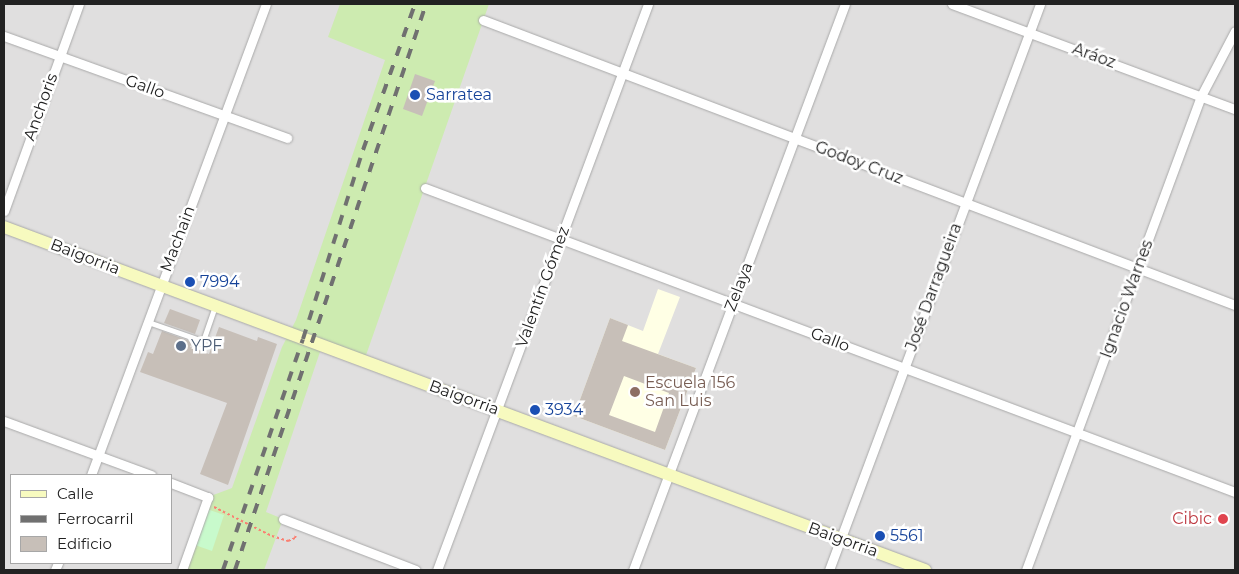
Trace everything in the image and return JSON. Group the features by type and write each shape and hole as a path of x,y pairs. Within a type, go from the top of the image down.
{"street":[{"name":"Anchoris","path":"4,211 79,4"},
{"name":"Machain","path":"91,474 266,4"},
{"name":"Valentín Gómez","path":"437,570 648,4"},
{"name":"Zelaya","path":"633,570 845,4"},
{"name":"Aráoz","path":"952,4 1235,109"},
{"name":"José Darragueira","path":"829,570 1040,4"},
{"name":"Godoy Cruz","path":"483,20 1235,305"},
{"name":"Ignacio Warnes","path":"1026,570 1201,96 1235,31"},
{"name":"Gallo","path":"4,36 287,138"},
{"name":"Gallo","path":"425,188 1235,492"},
{"name":"Baigorria","path":"4,227 497,410 668,476 925,570"},
{"path":"4,421 148,474"},
{"path":"172,483 208,497 182,570"},
{"path":"283,519 416,570"}],"lane":[{"path":"147,322 203,341 215,306"}],"path":[{"path":"208,497 215,509 250,527 288,541 295,538 300,525"}],"shaded area":[{"path":"4,4 1235,4 1235,570 4,570"},
{"name":"Escuela 156 San Luis","path":"658,289 680,297 658,354 696,368 665,450 574,416 610,318 643,331"}],"green space":[{"path":"340,4 489,4 364,361 322,346 266,512 283,519 264,570 182,570 208,497 232,488 282,347 296,320 385,60 328,37"},
{"path":"207,509 224,515 212,551 195,545"}],"building":[{"path":"415,74 435,81 422,116 403,109"},
{"path":"170,309 200,320 195,334 164,323"},
{"name":"Escuela 156 San Luis","path":"610,318 628,325 622,341 696,368 665,450 574,416","holes":["624,376 669,393 655,432 609,415"]},
{"path":"219,327 257,341 258,337 277,344 228,485 200,474 227,403 140,372 148,352 153,354 162,331 192,342 190,347 209,354"}],"railway":[{"path":"223,570 303,339 363,150 415,4"},
{"path":"235,570 426,4"}],"place":[{"name":"Sarratea","path":"415,95"},
{"name":"7994","path":"190,282"},
{"name":"YPF","path":"181,346"},
{"name":"Escuela 156 San Luis","path":"635,392"},
{"name":"3934","path":"535,410"},
{"name":"Cibic","path":"1223,519"},
{"name":"5561","path":"880,536"}]}
